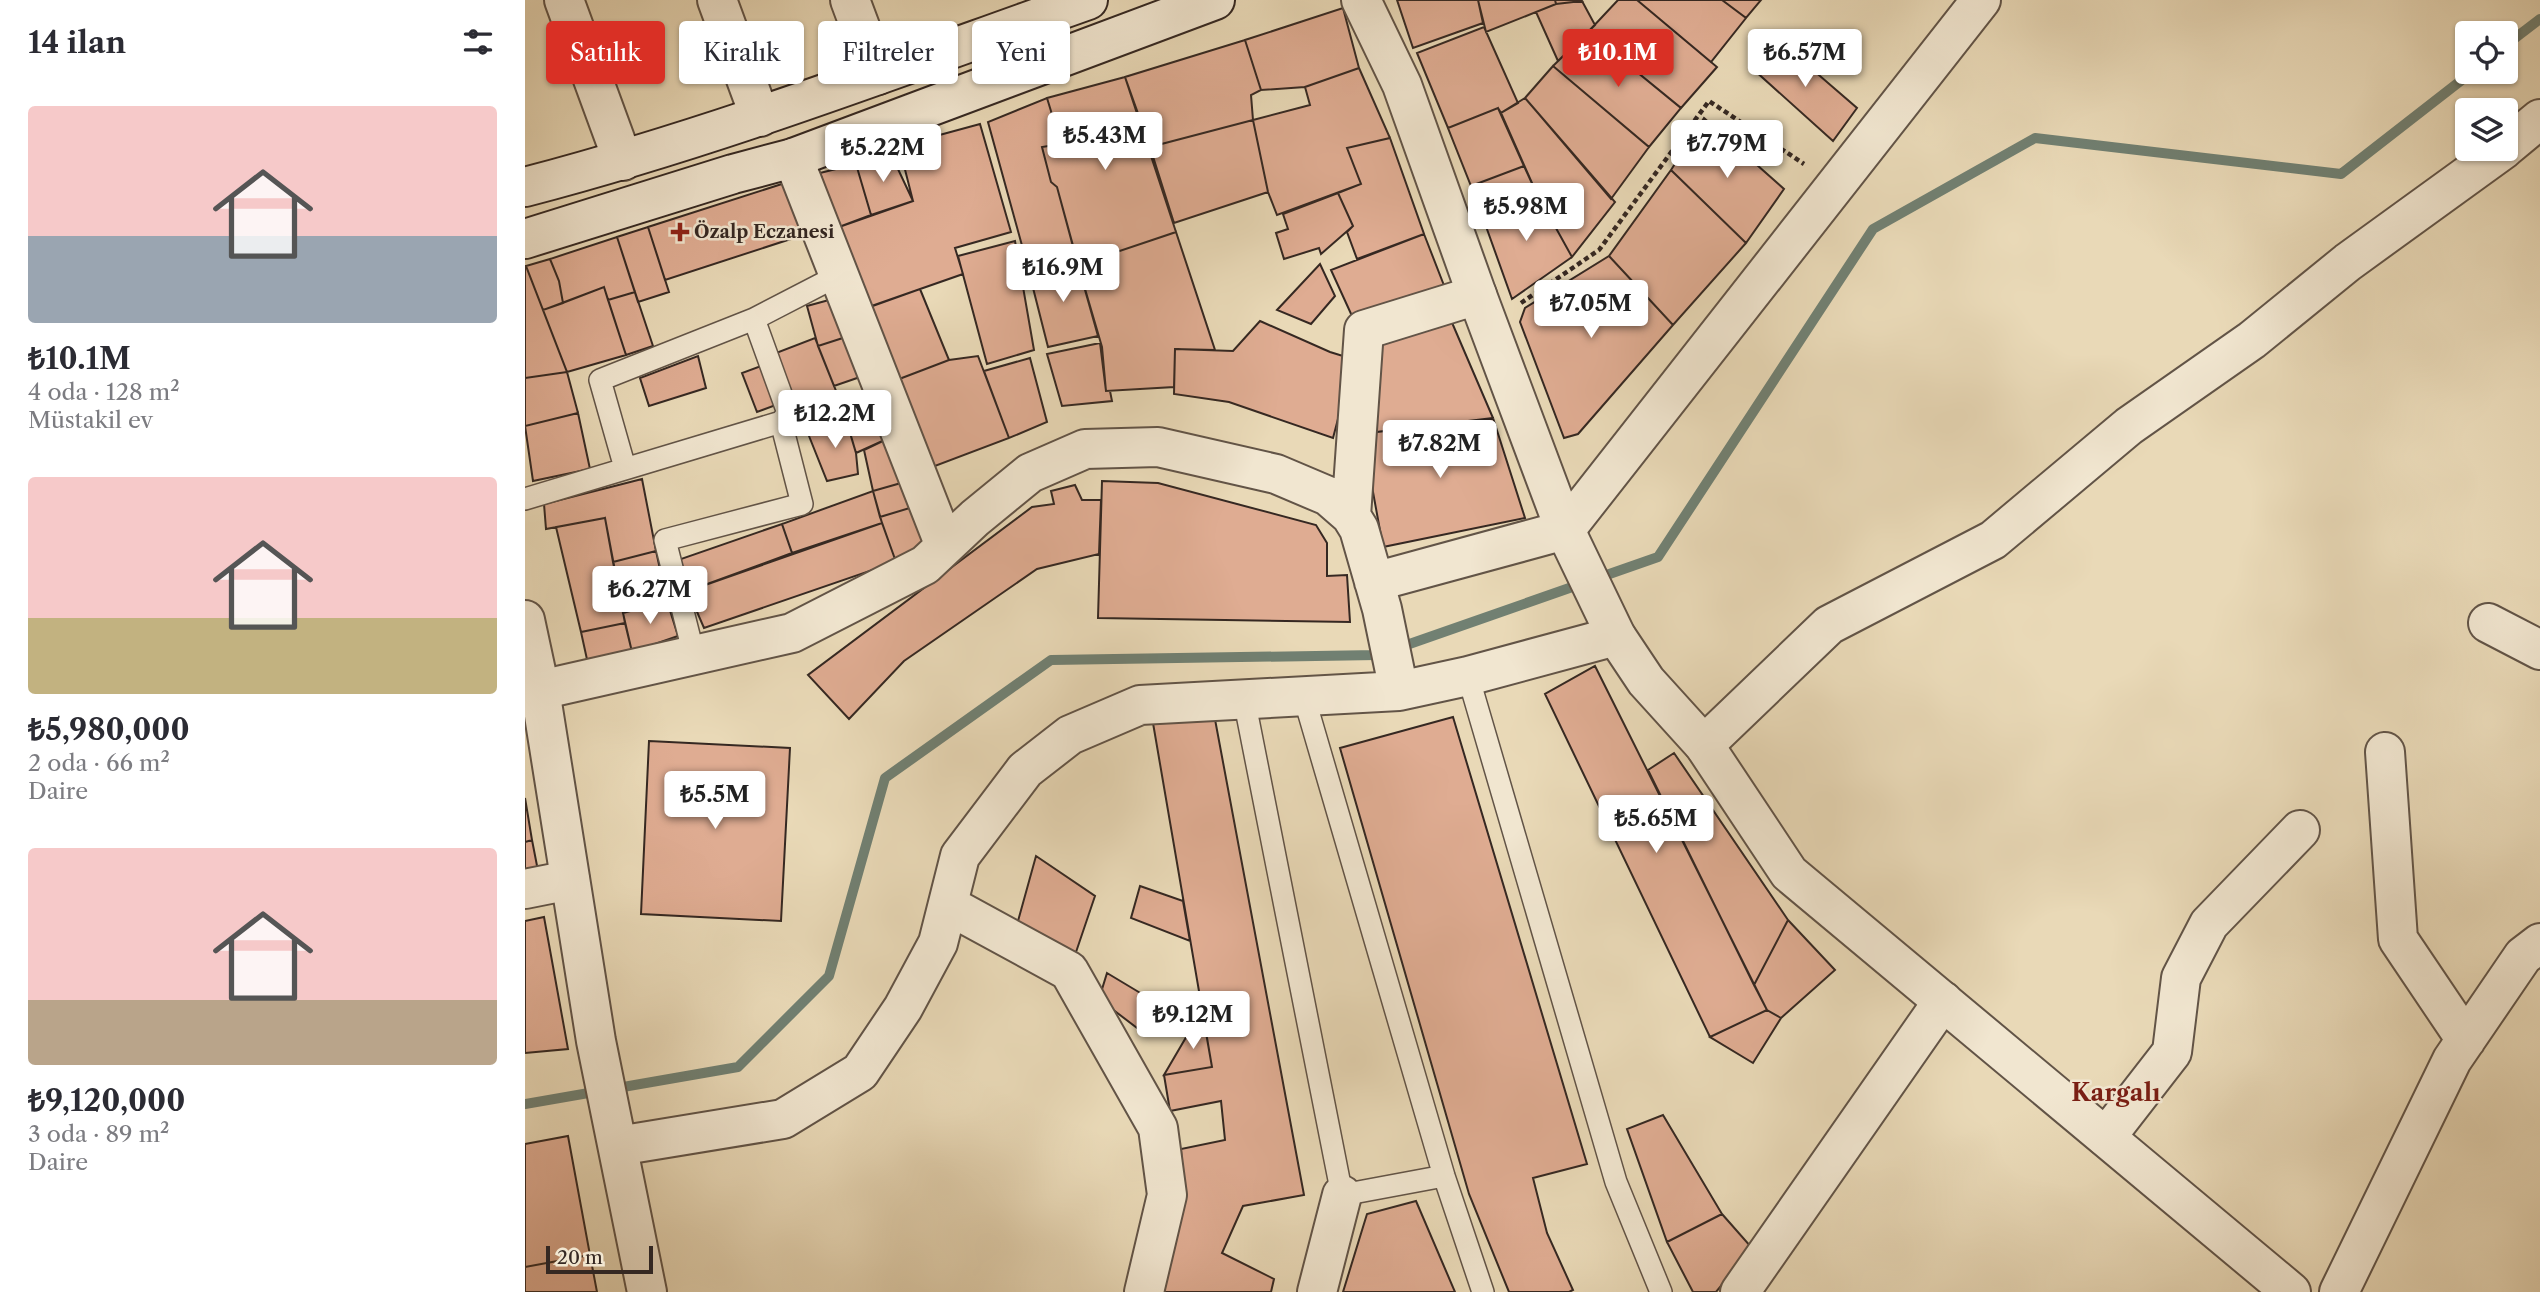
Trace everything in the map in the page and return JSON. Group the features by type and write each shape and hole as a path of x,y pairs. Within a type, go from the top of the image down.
{"street":[{"path":"564,0 623,161"},
{"path":"717,0 760,117"},
{"path":"851,0 859,21"},
{"path":"958,46 1088,0"},
{"path":"525,239 793,158 1215,0"},
{"path":"1361,0 1402,85 1565,530 1616,636 1646,681 1704,745 1789,873 2291,1292"},
{"path":"1374,582 1565,530 1981,0"},
{"path":"525,187 623,161 853,84"},
{"path":"2518,137 2540,119"},
{"path":"793,158 945,546"},
{"path":"1704,745 1829,625 1993,540 2129,426 2252,340 2348,262 2487,161"},
{"path":"1351,516 1364,330 1483,311"},
{"path":"540,690 792,634 925,565 975,517 1030,473 1085,449 1158,447 1276,474 1328,496 1351,516 1359,529 1382,608 1399,691"},
{"path":"525,620 540,690 596,1041 647,1292"},
{"path":"2488,623 2540,650"},
{"path":"617,1138 783,1119 860,1072 903,1007 938,943 960,856 1025,770 1070,735 1140,705 1399,691 1468,676 1616,636"},
{"path":"2385,752 2398,939 2466,1040"},
{"path":"2106,1137 2172,1052 2181,978 2209,924 2300,830"},
{"path":"525,889 570,880"},
{"path":"948,905 1069,971 1158,1128 1167,1195 1144,1292"},
{"path":"2339,1292 2452,1060 2523,956 2540,943"},
{"path":"1740,1292 1943,1001"},
{"path":"1317,1292 1342,1195"}],"lane":[{"path":"625,468 600,380 754,319 839,275"},
{"path":"525,499 781,422 788,413 754,319"},
{"path":"694,656 665,540 802,505 781,422"},
{"path":"1468,676 1616,1182 1661,1292"},
{"path":"1304,697 1444,1176 1483,1292"},
{"path":"1244,699 1342,1195 1444,1176"}],"path":[{"path":"1483,311 1599,250 1709,101 1836,185"}],"building":[{"path":"1397,0 1478,0 1483,23 1413,48"},
{"path":"1478,0 1555,0 1556,4 1486,32"},
{"path":"1555,0 1581,0 1582,1 1556,4"},
{"path":"1618,0 1637,0 1717,67 1681,108 1588,32"},
{"path":"1637,0 1722,0 1746,18 1711,62"},
{"path":"1722,0 1761,0 1746,18"},
{"path":"1582,1 1595,25 1558,61 1536,12 1556,4"},
{"path":"1343,8 1359,68 1305,87 1261,90 1245,40"},
{"path":"1484,27 1518,103 1501,113 1498,108 1448,128 1417,53"},
{"path":"1588,32 1681,108 1649,147 1553,66"},
{"path":"1776,38 1857,108 1833,141 1753,69"},
{"path":"1245,40 1261,90 1251,95 1253,120 1150,147 1125,77"},
{"path":"1553,66 1649,147 1611,199 1525,98"},
{"path":"1359,68 1390,138 1347,148 1361,184 1277,215 1268,192 1253,120 1310,105 1305,87"},
{"path":"1125,77 1176,232 1078,265 1057,187 1051,182 1042,147 1061,144 1047,98"},
{"path":"1047,98 1061,144 1042,147 1051,182 1057,187 1075,253 1029,271 988,122"},
{"path":"1525,98 1615,202 1572,257 1536,192 1501,113"},
{"path":"1498,108 1524,166 1471,186 1448,128"},
{"path":"1704,118 1784,189 1746,243 1671,170"},
{"path":"1253,120 1268,192 1174,223 1150,147"},
{"path":"980,124 1011,232 955,248 963,274 863,309 839,227 913,201 899,146"},
{"path":"1390,138 1424,234 1357,259 1347,232 1353,226 1338,193 1361,184 1347,148"},
{"path":"890,152 913,201 871,215 856,164"},
{"path":"856,164 871,215 839,227 820,173"},
{"path":"1524,166 1536,192 1483,218 1471,186"},
{"path":"1671,170 1746,243 1673,325 1609,256"},
{"path":"788,182 806,234 665,280 648,227"},
{"path":"1536,192 1572,257 1512,299 1483,218"},
{"path":"1338,193 1353,226 1321,254 1319,248 1284,259 1276,233 1288,229 1283,214"},
{"path":"648,227 669,292 638,302 617,237"},
{"path":"1176,232 1215,350 1175,349 1174,387 1106,391 1102,347 1078,265"},
{"path":"1424,234 1445,288 1352,316 1331,270"},
{"path":"617,237 635,292 608,300 604,287 563,303 559,281 550,259"},
{"path":"1015,241 1034,350 987,364 958,256"},
{"path":"1609,256 1673,325 1578,434 1564,438 1520,322 1525,308"},
{"path":"1076,258 1098,336 1048,347 1030,276"},
{"path":"550,259 559,281 563,303 543,310 526,266"},
{"path":"1320,264 1335,296 1311,324 1277,310"},
{"path":"526,266 567,372 525,378"},
{"path":"604,287 626,355 567,372 543,310"},
{"path":"920,289 949,360 894,381 867,308"},
{"path":"635,292 653,346 626,355 608,300"},
{"path":"840,297 849,336 818,346 807,306"},
{"path":"1450,318 1493,418 1368,433 1375,344"},
{"path":"1260,321 1343,356 1343,400 1333,438 1229,402 1174,394 1175,349 1233,351"},
{"path":"849,336 860,377 834,386 818,346"},
{"path":"815,338 842,406 803,421 776,353"},
{"path":"1100,343 1106,391 1110,391 1112,401 1062,406 1047,354"},
{"path":"698,356 706,388 649,406 640,378"},
{"path":"978,356 1009,438 927,469 894,381 949,360"},
{"path":"1030,358 1047,422 1009,438 984,371"},
{"path":"761,366 776,405 757,412 742,373"},
{"path":"567,372 578,413 525,426 525,378"},
{"path":"871,395 889,438 856,453 842,406"},
{"path":"578,413 590,469 533,481 525,426"},
{"path":"1493,418 1525,518 1383,547 1363,437 1368,433"},
{"path":"846,419 856,453 858,474 827,481 807,431"},
{"path":"889,438 908,481 873,491 864,450"},
{"path":"642,479 656,551 613,562 605,518 546,529 544,504"},
{"path":"908,481 913,507 880,517 873,491"},
{"path":"1102,481 1158,483 1316,525 1327,543 1327,576 1347,575 1350,622 1098,618"},
{"path":"1075,485 1082,500 1101,500 1099,554 1037,569 904,661 849,719 808,675 1032,507 1054,504 1051,491"},
{"path":"873,491 882,523 792,553 782,524"},
{"path":"913,507 924,544 896,562 880,517"},
{"path":"605,518 625,623 581,632 556,527"},
{"path":"882,523 896,562 704,628 688,591"},
{"path":"782,524 792,553 688,591 678,560"},
{"path":"656,551 667,601 623,613 613,562"},
{"path":"667,601 678,636 632,652 623,613"},
{"path":"625,623 632,652 588,664 581,632"},
{"path":"1595,666 1767,1010 1710,1037 1545,694"},
{"path":"1214,714 1304,1195 1243,1206 1222,1253 1274,1279 1271,1292 1160,1292 1184,1201 1181,1149 1225,1140 1221,1101 1170,1111 1164,1075 1212,1067 1153,723"},
{"path":"1453,717 1587,1164 1533,1178 1547,1233 1573,1290 1569,1292 1509,1292 1469,1194 1340,748"},
{"path":"649,741 790,748 781,921 641,914"},
{"path":"1674,753 1788,920 1754,985 1648,770"},
{"path":"525,798 532,840 525,842"},
{"path":"532,840 539,876 525,878 525,842"},
{"path":"1036,856 1095,896 1073,961 1018,921"},
{"path":"1140,886 1183,901 1190,941 1131,918"},
{"path":"544,917 568,1049 525,1053 525,921"},
{"path":"1788,920 1835,970 1781,1018 1767,1010 1754,985"},
{"path":"1107,973 1157,1003 1141,1031 1099,999"},
{"path":"1202,1010 1212,1067 1164,1075"},
{"path":"1767,1010 1781,1018 1753,1063 1710,1037"},
{"path":"1663,1115 1722,1214 1667,1242 1627,1129"},
{"path":"568,1136 590,1255 525,1267 525,1144"},
{"path":"1416,1201 1455,1292 1343,1292 1367,1214"},
{"path":"1722,1214 1752,1248 1716,1292 1693,1292 1667,1242"},
{"path":"590,1255 597,1292 525,1292 525,1267"}],"waterway":[{"path":"2518,36 2540,19"},
{"path":"1398,648 1658,557 1873,229 2035,138 2341,174 2457,84"},
{"path":"525,1104 738,1067 829,976 885,778 1051,660 1383,653"}],"place":[{"name":"Özalp Eczanesi","path":"680,232"}],"district":[{"name":"Kargalı","path":"2116,1093"}]}
